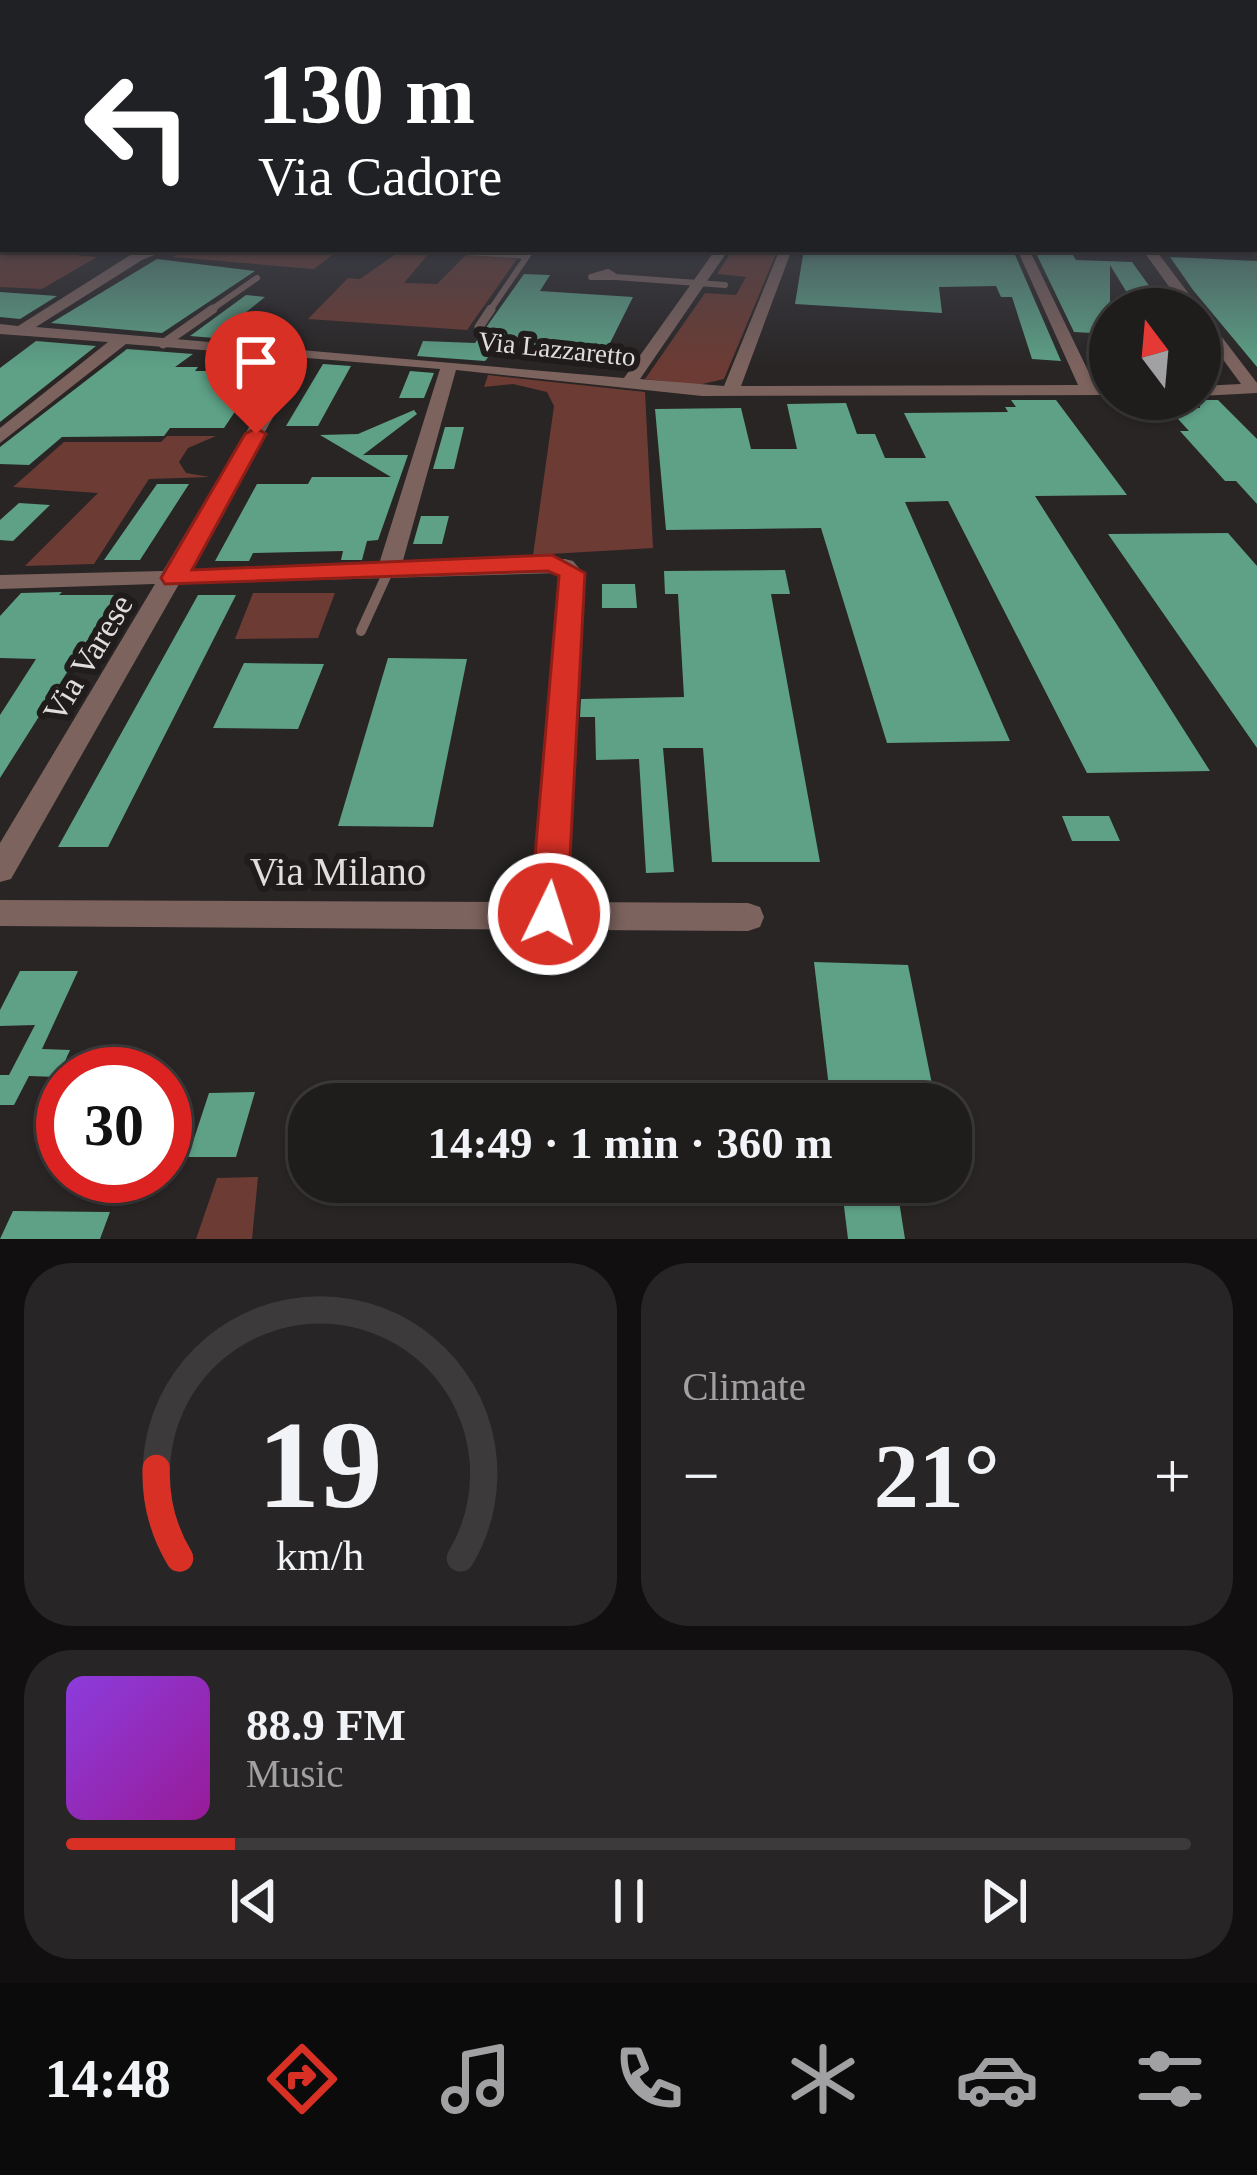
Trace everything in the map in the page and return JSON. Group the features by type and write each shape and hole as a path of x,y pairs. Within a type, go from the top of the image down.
{"street":[{"path":"0,349 142,254"},
{"path":"629,383 720,254"},
{"path":"730,391 784,254"},
{"path":"1025,254 1089,388"},
{"path":"1152,254 1177,288"},
{"name":"Via Lazzaretto","path":"0,329 730,391 1089,390"},
{"path":"0,437 121,340"},
{"path":"1221,346 1253,389 1221,390"},
{"name":"Via Varese","path":"0,870 302,354"},
{"path":"388,572 449,365"},
{"path":"0,582 565,566 572,573 549,914"},
{"name":"Via Milano","path":"0,913 748,917"}],"lane":[{"path":"479,327 528,254"},
{"path":"616,277 725,285"},
{"path":"163,344 257,278"},
{"path":"361,632 388,572"}],"shaded area":[{"path":"0,254 97,257 42,289 0,287"},
{"path":"177,254 334,254 314,269 173,257"},
{"path":"396,254 428,254 404,283 437,284 466,255 517,259 467,330 308,319 348,278 360,279"},
{"path":"730,254 776,254 724,379 698,385 645,379 705,293 736,295 746,277 717,274"},
{"path":"488,375 645,392 653,548 533,555 554,406 547,392 513,384 484,387"},
{"path":"167,436 216,436 188,448 179,462 186,473 210,477 149,479 94,564 25,566 98,493 13,487 64,442 161,442"},
{"path":"253,593 335,593 318,638 235,639"},
{"path":"258,1177 252,1239 196,1239 217,1178"}],"building":[{"path":"803,254 1015,254 1061,361 1032,359 1012,297 1001,297 996,286 939,287 942,313 795,304"},
{"path":"1036,254 1132,262 1151,288 1124,288 1110,265 1110,288 1089,288 1089,333 1074,332"},
{"path":"1170,257 1257,261 1257,367 1221,324 1221,288 1192,288"},
{"path":"157,259 255,271 162,333 51,323"},
{"path":"524,274 550,275 540,291 633,297 608,347 592,345 585,358 493,352 485,361 417,356 423,341 475,343"},
{"path":"0,292 57,296 20,319 0,317"},
{"path":"246,295 265,297 214,338 190,336"},
{"path":"36,341 96,346 0,422 0,368"},
{"path":"127,349 193,354 175,367 198,367 195,371 262,371 224,428 170,428 164,436 62,437 29,465 0,464 0,447"},
{"path":"323,364 351,366 318,426 286,426"},
{"path":"410,371 434,373 424,398 399,398"},
{"path":"1011,400 1056,400 1127,495 1035,496 1210,771 1087,773 948,501 905,502 1010,741 887,743 821,528 666,530 655,409 741,408 751,449 797,449 787,404 846,403 857,434 875,434 885,458 926,458 904,413 1008,412 1005,407 1016,407"},
{"path":"1221,403 1257,439 1257,504 1236,481 1225,481 1180,431 1189,431 1179,420 1221,420"},
{"path":"414,410 417,414 363,455 408,455 378,540 367,541 362,560 341,560 343,551 253,553 249,561 215,561 257,484 308,484 312,477 391,477 320,435 358,434"},
{"path":"445,427 464,427 454,469 433,469"},
{"path":"157,484 189,484 140,560 104,560"},
{"path":"19,503 50,505 13,541 0,540 0,520"},
{"path":"421,516 449,516 442,544 413,544"},
{"path":"1228,533 1257,566 1257,748 1108,534"},
{"path":"785,570 790,594 771,594 820,862 712,862 703,748 663,748 674,872 646,873 639,759 596,760 595,717 580,717 581,699 684,697 678,594 665,594 664,571"},
{"path":"602,584 635,584 637,608 602,608"},
{"path":"62,592 59,595 116,595 0,778 0,715 36,659 0,658 0,616 21,593"},
{"path":"198,595 236,595 108,847 58,847"},
{"path":"388,658 467,659 433,827 338,826"},
{"path":"244,663 324,664 298,729 213,728"},
{"path":"1062,816 1109,816 1120,841 1072,841"},
{"path":"814,962 908,965 932,1083 828,1083"},
{"path":"20,971 78,971 43,1047 36,1047 36,1076 29,1076 14,1105 0,1105 0,1075 9,1075 35,1025 0,1026 0,1010"},
{"path":"255,1092 236,1157 192,1157 209,1093"},
{"path":"844,1203 899,1203 905,1239 848,1239"},
{"path":"13,1211 110,1212 100,1239 0,1239"}],"route":[{"path":"256,434 174,578 552,563 572,573 549,914"}]}
